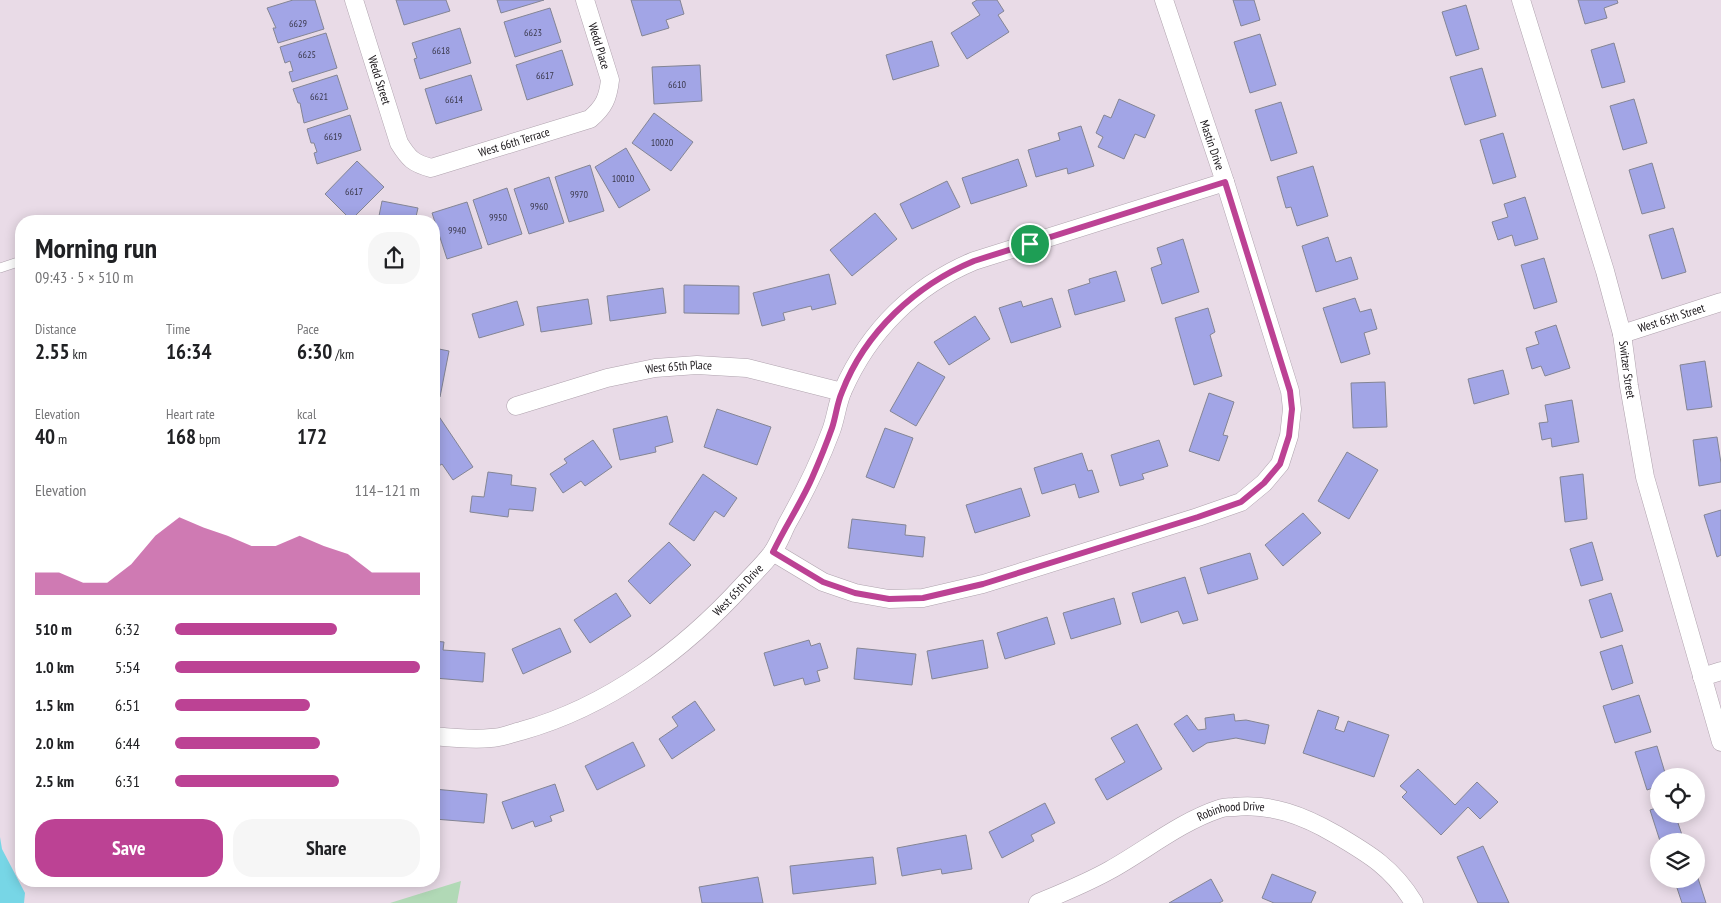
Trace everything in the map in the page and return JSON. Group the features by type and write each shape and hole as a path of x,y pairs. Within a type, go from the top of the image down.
{"street":[{"name":"Wedd Street","path":"354,0 399,143 409,158"},
{"name":"Wedd Place","path":"585,0 610,80 608,93"},
{"name":"Mastin Drive","path":"773,552 823,582 855,593 889,599 923,598 983,584 1241,502 1264,483 1280,464 1289,436 1292,409 1290,391 1225,182 1164,0"},
{"name":"Switzer Street","path":"1521,0 1605,271 1622,334 1629,386 1646,477 1721,742"},
{"name":"West 66th Terrace","path":"409,158 418,165 431,168 590,120 602,109 608,93"},
{"name":"West 65th Drive","path":"440,737 458,739 493,738 550,723 595,701 640,675 686,641 726,604 773,552 812,479 832,428 842,392 871,339 885,323 926,286 974,261 1225,182"},
{"name":"West 65th Street","path":"1622,334 1721,302"},
{"name":"West 65th Place","path":"516,406 607,378 655,368 697,365 747,368 842,392"},
{"path":"1702,677 1721,671"},
{"name":"Robinhood Drive","path":"1038,903 1068,891 1110,870 1186,824 1221,808 1250,806 1280,810 1313,821 1352,844 1384,866 1407,891 1414,903"}],"lane":[{"path":"0,268 15,263"}],"green space":[{"path":"461,881 457,903 390,903"}],"water":[{"path":"0,837 2,849 15,874 15,887 22,887 25,893 24,903 0,903"}],"building":[{"path":"293,0 315,0 324,29 278,43 273,28 276,28 267,8"},
{"path":"396,0 446,0 450,11 404,25"},
{"path":"497,0 544,0 501,13"},
{"path":"631,0 680,0 684,14 666,20 669,28 642,36"},
{"path":"977,0 997,0 1004,11 998,15 1009,32 967,59 951,33 980,15 972,3"},
{"path":"1233,0 1254,0 1260,20 1241,26"},
{"path":"1578,0 1617,0 1618,3 1604,8 1607,18 1585,24"},
{"path":"1466,5 1479,49 1456,56 1442,12"},
{"path":"550,8 561,42 515,57 504,22"},
{"path":"460,28 471,63 420,79 414,59 417,58 412,43"},
{"path":"326,33 337,68 292,82 289,72 293,71 290,61 285,63 280,47"},
{"path":"1260,34 1276,85 1250,93 1234,42"},
{"path":"932,41 939,66 893,80 886,55"},
{"path":"1614,43 1625,82 1602,88 1591,50"},
{"path":"562,50 573,85 527,100 516,65"},
{"path":"700,65 702,101 654,104 652,67"},
{"path":"1482,68 1496,116 1465,125 1450,77"},
{"path":"337,75 348,109 304,123 300,103 298,103 293,89"},
{"path":"471,75 482,110 436,124 425,89"},
{"path":"1119,99 1155,115 1145,138 1135,134 1124,159 1098,147 1103,137 1096,133 1104,115 1111,118"},
{"path":"1634,99 1647,143 1623,150 1610,106"},
{"path":"1281,102 1297,153 1271,161 1255,110"},
{"path":"654,113 693,142 671,171 632,143"},
{"path":"350,115 361,150 317,164 314,153 317,152 314,143 311,143 307,129"},
{"path":"1081,126 1094,166 1068,174 1067,168 1036,177 1028,150 1060,140 1058,133"},
{"path":"1503,133 1516,177 1493,184 1480,140"},
{"path":"626,148 650,190 619,208 595,167"},
{"path":"1018,159 1027,186 971,204 962,178"},
{"path":"357,161 384,187 356,215 346,215 325,194"},
{"path":"1652,163 1665,208 1642,214 1629,170"},
{"path":"590,165 604,211 569,222 555,177"},
{"path":"1313,166 1328,216 1297,226 1291,207 1286,208 1277,177"},
{"path":"549,177 564,223 529,234 514,189"},
{"path":"947,181 960,207 912,229 900,204"},
{"path":"507,188 522,234 488,245 473,200"},
{"path":"1525,197 1538,239 1515,246 1512,235 1498,240 1492,222 1508,217 1504,204"},
{"path":"382,201 418,208 416,215 379,215"},
{"path":"467,202 482,248 447,259 440,238 440,215 433,215 432,213"},
{"path":"875,213 897,239 852,276 830,250"},
{"path":"1673,228 1686,272 1662,279 1649,235"},
{"path":"1328,237 1336,262 1351,257 1358,279 1316,292 1302,246"},
{"path":"1183,239 1199,292 1162,304 1151,268 1162,264 1157,248"},
{"path":"1544,258 1557,302 1534,309 1521,265"},
{"path":"1116,271 1125,301 1075,315 1068,290 1090,283 1089,279"},
{"path":"829,274 836,304 812,310 811,306 783,313 785,320 762,326 753,293"},
{"path":"684,285 739,286 739,314 684,313"},
{"path":"663,288 666,313 610,321 607,296"},
{"path":"1052,298 1061,327 1011,343 999,308 1021,301 1023,307"},
{"path":"1355,298 1360,312 1371,309 1377,329 1364,333 1370,354 1341,363 1323,308"},
{"path":"588,299 592,324 541,332 537,307"},
{"path":"517,301 524,325 479,338 472,314"},
{"path":"1208,308 1215,332 1210,335 1222,376 1194,385 1175,318"},
{"path":"975,316 990,339 949,365 934,342"},
{"path":"1556,325 1570,368 1545,376 1541,366 1532,369 1526,348 1539,344 1535,332"},
{"path":"440,349 449,351 440,397"},
{"path":"1705,361 1712,407 1687,410 1680,365"},
{"path":"918,362 945,377 916,426 890,411"},
{"path":"1503,370 1509,394 1474,404 1468,379"},
{"path":"1385,382 1387,427 1353,428 1351,383"},
{"path":"1209,393 1234,402 1223,435 1228,436 1219,461 1189,451"},
{"path":"1572,400 1579,442 1552,447 1551,438 1542,440 1539,423 1548,422 1545,405"},
{"path":"717,409 771,427 757,465 704,447"},
{"path":"667,416 673,442 655,447 656,452 620,460 613,429"},
{"path":"440,418 473,467 453,480 442,464 440,465"},
{"path":"885,428 913,438 894,488 866,477"},
{"path":"1717,437 1721,463 1721,482 1699,486 1693,440"},
{"path":"593,440 612,467 585,486 581,481 563,493 550,474 567,463 564,459"},
{"path":"1159,440 1168,466 1142,474 1144,479 1120,486 1111,455"},
{"path":"1347,452 1378,470 1349,519 1318,501"},
{"path":"1082,453 1088,471 1092,470 1099,492 1079,498 1075,484 1042,494 1034,468"},
{"path":"488,472 512,475 511,485 536,488 533,511 509,509 508,517 470,512 472,496 484,497"},
{"path":"703,474 737,498 724,517 715,511 694,541 669,524"},
{"path":"1583,474 1587,519 1565,522 1560,477"},
{"path":"1021,488 1030,516 975,533 966,505"},
{"path":"1721,510 1721,555 1717,557 1704,515"},
{"path":"1303,513 1321,533 1283,566 1265,545"},
{"path":"852,519 906,525 905,535 925,537 923,557 848,548"},
{"path":"669,542 691,565 650,604 628,581"},
{"path":"1592,542 1603,580 1581,586 1570,549"},
{"path":"1250,553 1258,579 1208,594 1200,568"},
{"path":"1185,577 1198,620 1183,624 1178,611 1141,623 1132,593"},
{"path":"616,593 631,616 590,643 574,620"},
{"path":"1611,593 1623,631 1601,638 1589,600"},
{"path":"1114,598 1121,624 1071,639 1063,613"},
{"path":"1047,617 1055,644 1005,659 997,633"},
{"path":"560,628 571,652 523,674 512,649"},
{"path":"809,640 811,646 820,643 828,668 817,671 820,681 805,685 803,678 774,686 764,653"},
{"path":"983,640 988,668 932,679 927,651"},
{"path":"440,642 444,642 443,650 485,653 483,682 440,678"},
{"path":"1622,645 1633,683 1612,690 1600,652"},
{"path":"857,648 916,654 912,685 854,679"},
{"path":"1639,695 1651,732 1615,743 1603,706"},
{"path":"695,701 715,730 672,759 659,739 678,726 672,717"},
{"path":"1318,710 1339,717 1335,729 1344,732 1348,721 1389,735 1374,777 1303,753"},
{"path":"1234,714 1235,721 1246,720 1269,725 1265,744 1236,738 1207,743 1193,752 1174,724 1187,715 1198,730 1206,729 1205,718"},
{"path":"1137,724 1162,769 1107,800 1095,779 1125,762 1111,738"},
{"path":"633,742 645,766 597,790 585,766"},
{"path":"1657,746 1664,768 1650,768 1650,789 1647,790 1635,752"},
{"path":"1418,769 1455,805 1477,782 1498,802 1480,819 1468,807 1441,835 1402,797 1407,792 1400,786"},
{"path":"555,784 564,811 550,816 552,821 535,827 533,821 512,829 502,802"},
{"path":"440,790 487,794 484,823 440,819"},
{"path":"1045,803 1055,823 1031,835 1034,841 1002,858 989,832"},
{"path":"1654,823 1678,823 1681,833 1657,833"},
{"path":"966,835 972,869 942,874 941,869 902,876 897,848"},
{"path":"1483,846 1509,903 1478,903 1457,857"},
{"path":"873,857 876,884 793,894 790,866"},
{"path":"1272,874 1316,892 1311,903 1274,903 1262,898"},
{"path":"758,877 763,903 702,903 699,887"},
{"path":"1211,879 1223,901 1219,903 1169,903"},
{"path":"1677,888 1701,888 1706,903 1682,903"}],"route":[{"path":"1225,182 1290,391 1292,409 1289,436 1280,464 1264,483 1241,502 983,584 923,598 889,599 855,593 823,582 773,552 812,479 832,428 842,392 871,339 885,323 926,286 974,261 1030,244 1225,182"}]}
